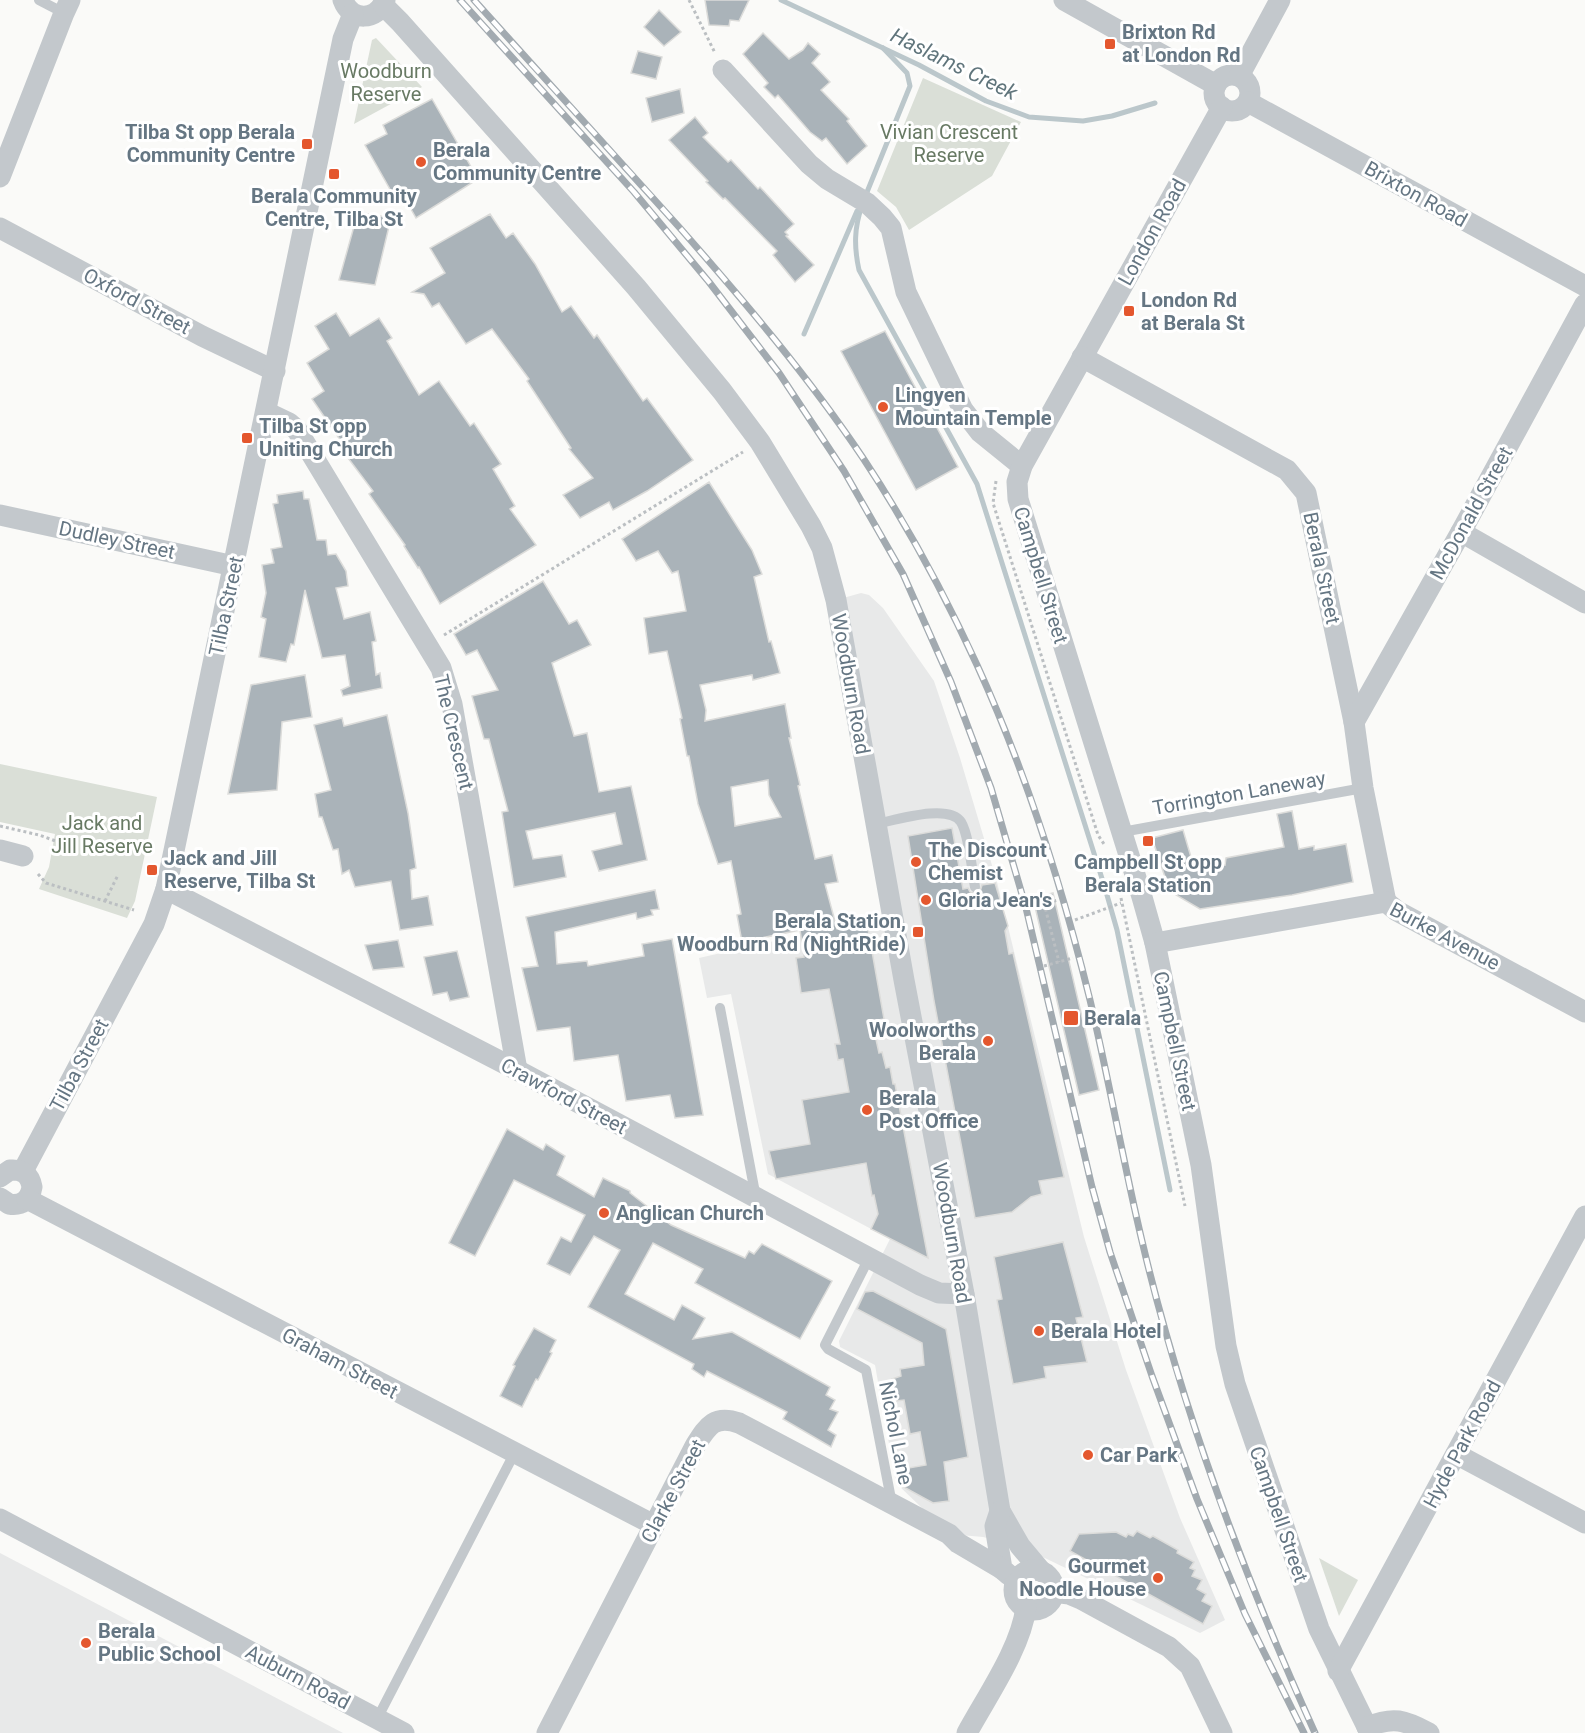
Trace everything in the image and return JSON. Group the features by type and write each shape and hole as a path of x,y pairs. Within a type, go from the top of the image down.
{"street":[{"path":"1064,0 1216,85"},
{"path":"1239,76 1280,0"},
{"path":"348,7 360,16 373,15 384,3"},
{"name":"Woodburn Road","path":"384,3 636,287 722,391 760,442 812,526 830,572 964,1294 998,1519 1009,1575"},
{"path":"0,177 67,7"},
{"name":"Tilba Street","path":"22,1171 154,924 166,889 267,412 348,7"},
{"path":"723,70 809,164 827,179 861,199 891,228 906,292 963,410 980,432 1022,466"},
{"path":"1227,75 1239,76 1250,87 1248,102 1240,109 1222,107 1215,99 1216,85 1227,75"},
{"name":"Brixton Road","path":"1248,102 1585,286"},
{"name":"London Road","path":"1082,357 1222,107"},
{"name":"Oxford Street","path":"0,228 202,336 275,371"},
{"name":"McDonald Street","path":"1354,722 1585,304"},
{"name":"Campbell Street","path":"1082,357 1022,466 1017,482 1018,499 1155,943 1207,1196 1230,1365 1318,1629 1369,1730"},
{"name":"Berala Street","path":"1082,357 1287,470 1306,493 1354,722 1363,788 1386,902"},
{"name":"The Crescent","path":"267,412 289,423 297,430 441,668 452,704 517,1070"},
{"name":"Dudley Street","path":"0,515 234,566"},
{"path":"1461,532 1585,603"},
{"path":"0,850 23,856"},
{"name":"Crawford Street","path":"166,889 517,1070 869,1258 939,1293 964,1294"},
{"name":"Burke Avenue","path":"1155,943 1386,902 1397,911 1585,1012"},
{"path":"0,1177 10,1170 22,1171 28,1175 32,1188 27,1199 16,1205 9,1204 0,1198"},
{"name":"Graham Street","path":"27,1199 654,1525"},
{"name":"Hyde Park Road","path":"1338,1671 1456,1454 1582,1230"},
{"name":"Clarke Street","path":"547,1733 705,1430 719,1420 729,1419 739,1423 949,1534 958,1543 1009,1575"},
{"path":"1456,1454 1585,1523"},
{"name":"Auburn Road","path":"0,1519 404,1733"},
{"name":"Woodburn Road","path":"998,1519 1041,1571"},
{"name":"Clarke Street","path":"949,1534 972,1538 982,1537 998,1519"},
{"path":"1041,1571 1052,1582 1052,1597 1045,1606 1034,1610 1026,1607 1016,1598 1015,1586 1009,1575 1041,1571"},
{"path":"1053,1592 1069,1594 1081,1599 1169,1647 1190,1666 1222,1733"},
{"path":"967,1733 1021,1632 1026,1607"},
{"path":"1369,1730 1382,1721 1397,1719 1429,1733"}],"lane":[{"path":"39,0 67,7"},
{"name":"Torrington Laneway","path":"1122,832 1363,788"},
{"path":"876,824 938,813 950,813 955,816 963,826 975,887"},
{"path":"720,1008 756,1198"},
{"name":"Nichol Lane","path":"869,1258 825,1345 828,1349 866,1370 892,1504"},
{"path":"377,1719 514,1454"}],"path":[{"path":"689,0 723,70"},
{"path":"427,645 760,442"},
{"path":"997,477 993,503 1098,835 1107,849"},
{"path":"0,826 39,835 75,848"},
{"path":"38,874 46,883 135,910"},
{"path":"105,901 118,875"},
{"path":"1120,892 1187,1215"},
{"path":"1030,907 1058,900"},
{"path":"1044,903 1059,962"},
{"path":"1075,920 1122,903"},
{"path":"1044,966 1073,958"}],"shaded area":[{"path":"861,593 869,595 883,608 934,681 960,758 997,882 1084,1237 1126,1370 1180,1518 1225,1620 1200,1633 1020,1546 983,1537 949,1534 896,1483 875,1365 840,1347 839,1341 890,1239 768,1174 731,994 707,998 699,958 801,935 893,918 836,600"},
{"name":"Berala Public School","path":"0,1553 343,1733 0,1733"}],"green space":[{"name":"Woodburn Reserve","path":"376,38 422,87 354,124 372,40"},
{"name":"Vivian Crescent Reserve","path":"923,78 1021,122 992,176 909,230 896,207 877,191"},
{"name":"Jack and Jill Reserve","path":"0,764 157,797 135,901 127,918 39,889 49,867 55,834 0,822"},
{"path":"1319,1558 1358,1580 1339,1616"}],"building":[{"path":"705,0 749,0 739,21 730,20 729,26 709,25"},
{"path":"659,10 681,32 664,46 644,27"},
{"path":"763,33 789,59 803,50 808,43 820,54 812,63 830,82 821,90 849,119 847,121 867,146 847,164 826,138 822,141 810,132 778,95 775,98 764,87 768,83 743,54"},
{"path":"638,51 662,57 656,79 631,73"},
{"path":"680,89 684,113 652,122 646,98"},
{"name":"Berala Community Centre","path":"432,99 478,179 416,218 398,186 395,198 365,145 387,134 383,125"},
{"path":"695,117 708,133 703,137 728,162 731,160 758,189 760,187 794,224 785,232 788,235 786,236 814,265 795,282 773,255 777,251 706,182 708,181 669,140"},
{"path":"358,212 391,218 375,285 339,280"},
{"path":"490,214 506,238 513,233 535,264 562,312 571,306 594,338 597,335 643,401 647,398 693,460 647,491 613,510 609,502 580,518 563,495 593,478 569,449 571,448 527,381 529,379 492,329 466,344 439,303 432,307 424,294 412,292 445,273 430,248"},
{"path":"336,313 350,336 379,318 392,338 387,341 419,395 439,381 470,426 474,423 501,464 493,469 515,506 510,509 536,545 440,604 405,545 369,494 373,491 339,446 343,444 312,399 324,391 307,363 329,349 315,326"},
{"path":"885,331 958,467 916,490 841,351"},
{"path":"709,482 752,550 762,574 754,577 769,642 771,641 780,673 753,680 752,675 700,685 706,710 705,721 785,704 791,738 789,738 800,785 798,786 815,859 832,855 838,882 825,884 837,929 867,923 884,1019 872,1021 879,1053 882,1052 886,1068 890,1067 893,1084 895,1084 928,1258 871,1229 878,1214 866,1163 776,1179 769,1151 810,1144 802,1100 849,1092 843,1059 838,1060 835,1044 840,1044 829,989 801,993 796,958 804,957 800,930 742,942 737,915 741,914 731,861 718,864 698,804 667,651 649,654 644,618 686,611 678,571 672,573 658,551 636,561 622,539","holes":["768,780 769,795 781,817 735,826 731,787"]},
{"path":"303,491 304,499 309,499 317,540 326,540 328,555 336,554 346,571 348,586 336,588 344,619 370,612 376,641 372,642 376,675 380,673 382,688 343,696 341,690 350,686 345,655 322,658 305,590 294,645 291,644 286,662 259,657 266,619 261,617 266,593 262,565 274,563 271,549 282,547 273,504 278,503 277,495"},
{"path":"543,581 569,624 577,620 591,645 552,663 574,736 587,733 599,792 631,786 647,860 599,871 592,851 622,844 615,813 526,831 533,859 562,855 566,877 514,887 502,812 508,811 489,739 484,739 472,696 498,690 477,650 466,655 454,634"},
{"path":"305,675 312,717 282,722 277,790 228,794 251,685"},
{"path":"387,715 408,813 416,868 410,870 412,899 428,896 433,925 400,930 391,881 355,887 349,870 342,874 338,849 333,850 322,817 319,817 315,794 331,790 314,725 342,718 344,726"},
{"path":"1292,811 1299,849 1314,846 1314,850 1346,844 1353,882 1292,895 1200,909 1176,895 1168,886 1152,838 1183,830 1191,857 1225,865 1226,858 1284,847 1277,814"},
{"path":"952,828 963,889 968,888 970,892 976,894 980,892 982,885 995,883 1008,926 1005,931 1009,954 1013,953 1064,1177 1039,1181 1042,1194 1031,1197 1012,1212 975,1218 934,1001 908,836"},
{"path":"655,890 659,909 651,910 653,915 637,919 636,913 555,932 557,964 587,961 588,966 644,956 642,944 672,939 703,1115 675,1118 670,1095 626,1101 618,1055 574,1061 570,1027 537,1031 522,968 538,966 526,917"},
{"path":"1053,893 1099,1090 1079,1095 1033,898"},
{"path":"398,940 404,967 373,970 365,945"},
{"path":"457,951 469,997 450,1001 447,992 433,995 424,957"},
{"path":"507,1129 543,1150 546,1144 565,1156 557,1175 594,1197 603,1178 630,1191 671,1225 745,1258 749,1251 754,1254 762,1244 832,1281 800,1339 695,1283 703,1269 653,1243 625,1294 674,1320 682,1305 705,1318 693,1339 732,1332 830,1387 826,1395 835,1400 830,1409 838,1412 828,1430 836,1435 831,1447 783,1419 787,1412 707,1371 704,1377 692,1369 694,1364 588,1307 620,1250 594,1236 570,1275 547,1264 561,1237 571,1242 585,1215 514,1180 475,1256 449,1243"},
{"path":"1063,1242 1083,1317 1076,1318 1087,1362 1044,1367 1046,1378 1013,1384 997,1300 1002,1299 994,1257"},
{"path":"873,1291 946,1329 968,1457 944,1462 949,1501 933,1503 900,1485 897,1470 926,1465 920,1432 910,1434 904,1400 896,1401 892,1379 901,1376 900,1369 924,1365 922,1343 857,1309 865,1292"},
{"path":"534,1328 556,1340 550,1352 552,1353 522,1407 500,1396 515,1366 513,1365"},
{"name":"Gourmet Noodle House","path":"1137,1531 1150,1538 1153,1536 1194,1562 1190,1568 1195,1570 1192,1576 1202,1580 1197,1589 1206,1594 1202,1601 1212,1606 1203,1624 1070,1551 1079,1534 1116,1532 1126,1537 1128,1534 1133,1536"}],"waterway":[{"name":"Haslams Creek","path":"781,0 919,65 986,101 1029,117 1083,121 1112,116 1155,103"},
{"path":"865,197 910,86 907,73 883,48"},
{"path":"862,206 857,222 856,238 859,270 977,484 1105,888 1117,930 1170,1190"},
{"path":"804,334 857,211"}],"railway":[{"path":"460,0 634,192 709,282 779,373 844,471 903,574 951,682 991,788 1026,908 1092,1187 1110,1252 1152,1376 1197,1499 1245,1614 1304,1733"},
{"path":"474,0 679,227 798,368 879,483 924,559 964,638 1011,746 1055,872 1097,1030 1142,1241 1195,1429 1263,1613 1315,1733"}],"place":[{"name":"Brixton Rd at London Rd","path":"1110,44"},
{"name":"Tilba St opp Berala Community Centre","path":"307,144"},
{"name":"Berala Community Centre","path":"421,162"},
{"name":"Berala Community Centre, Tilba St","path":"334,174"},
{"name":"London Rd at Berala St","path":"1129,311"},
{"name":"Lingyen Mountain Temple","path":"883,407"},
{"name":"Tilba St opp Uniting Church","path":"247,438"},
{"name":"Campbell St opp Berala Station","path":"1148,841"},
{"name":"The Discount Chemist","path":"916,862"},
{"name":"Jack and Jill Reserve, Tilba St","path":"152,870"},
{"name":"Gloria Jean's","path":"926,900"},
{"name":"Berala Station, Woodburn Rd (NightRide)","path":"918,932"},
{"name":"Berala","path":"1071,1018"},
{"name":"Woolworths Berala","path":"988,1041"},
{"name":"Berala Post Office","path":"867,1110"},
{"name":"Anglican Church","path":"604,1213"},
{"name":"Berala Hotel","path":"1039,1331"},
{"name":"Car Park","path":"1088,1455"},
{"name":"Gourmet Noodle House","path":"1158,1578"},
{"name":"Berala Public School","path":"86,1643"}]}
